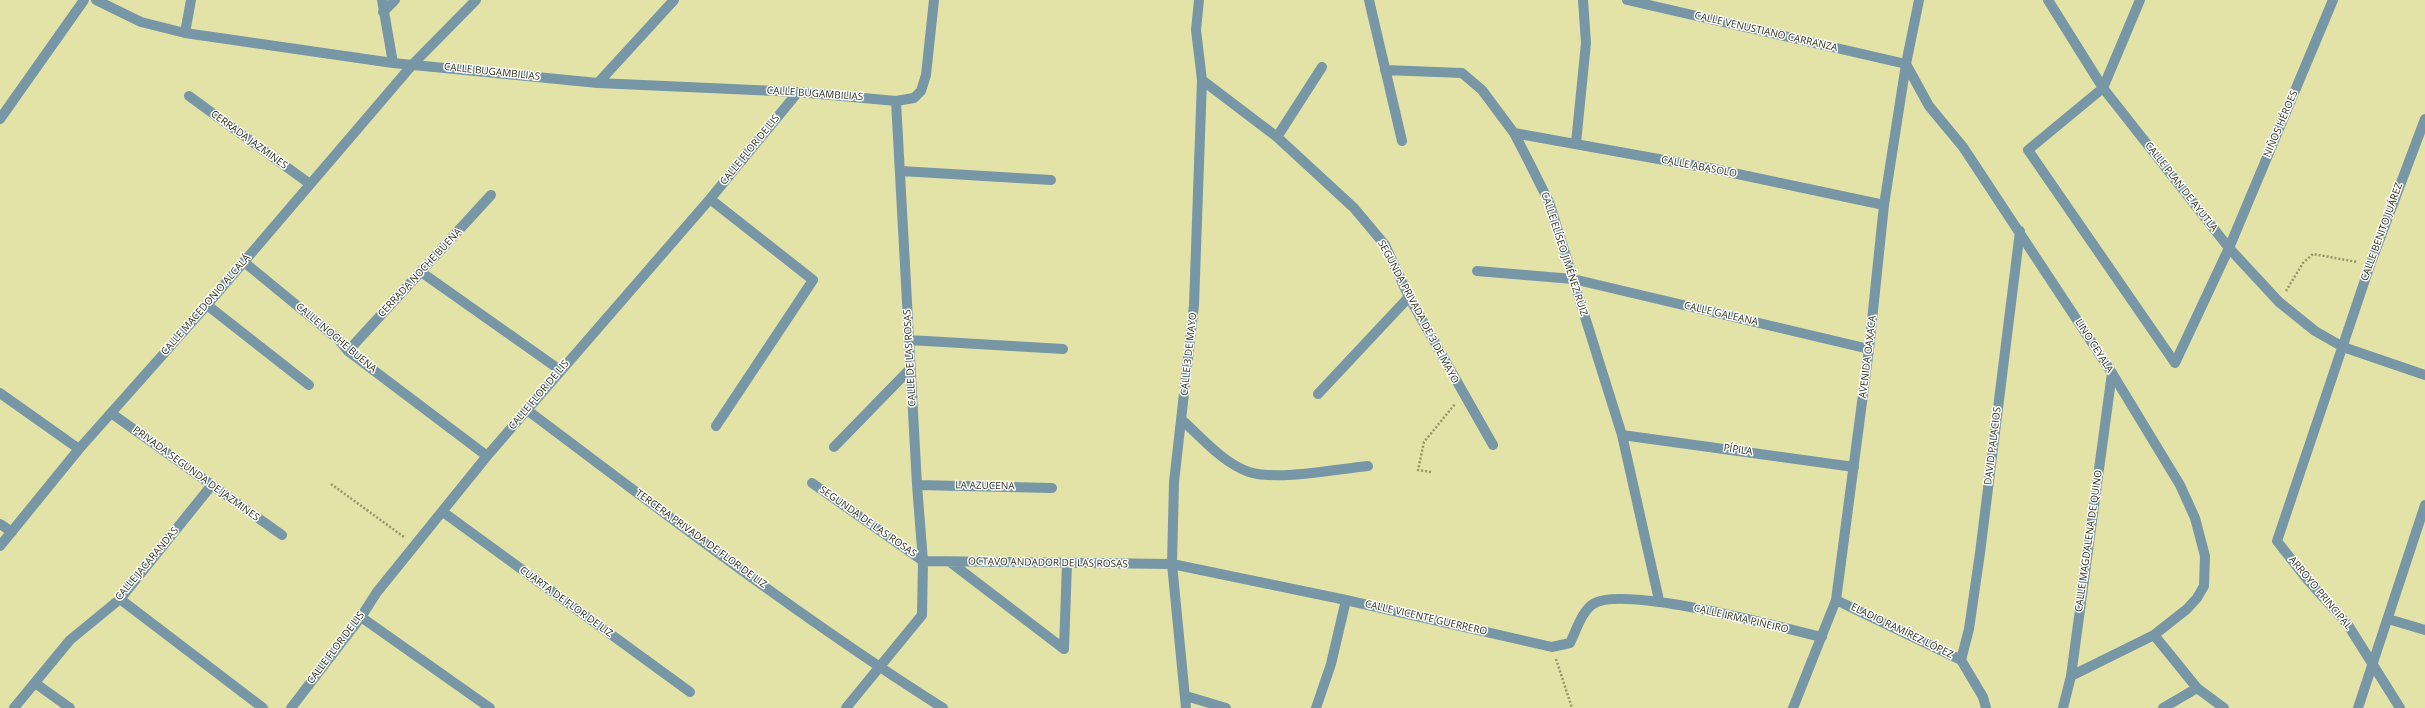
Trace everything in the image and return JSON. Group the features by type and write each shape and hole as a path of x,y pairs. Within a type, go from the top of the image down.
{"street":[{"path":"0,119 84,0"},
{"name":"CALLE BUGAMBILIAS","path":"96,0 141,22 185,33 393,63 598,83 798,92 896,101"},
{"path":"185,33 191,0"},
{"path":"382,0 393,63"},
{"path":"383,12 395,0"},
{"name":"CALLE MACEDONIO ALCALÁ","path":"0,546 79,449 207,305 412,64 476,0"},
{"path":"598,83 674,0"},
{"path":"896,101 914,98 921,91 926,75 934,0"},
{"name":"CALLE 3 DE MAYO","path":"1186,708 1172,564 1174,482 1194,305 1202,80 1196,30 1199,0"},
{"path":"1369,0 1402,141"},
{"path":"1576,143 1586,43 1583,0"},
{"name":"CALLE VENUSTIANO CARRANZA","path":"1627,0 1906,64"},
{"name":"AVENIDA OAXACA","path":"1793,708 1836,600 1869,349 1884,204 1906,64 1920,0"},
{"name":"CALLE PLAN DE AYUTLA","path":"2048,0 2104,88 2229,248 2279,302 2315,331 2343,347 2425,376"},
{"path":"2104,88 2140,0"},
{"name":"NIÑOS HÉROES","path":"2104,88 2028,150 2175,363 2229,248 2333,0"},
{"name":"LINO CEYALA","path":"1906,64 1929,106 1963,147 2020,231 2112,373 2180,485 2195,518 2205,556 2204,586 2197,598 2154,635 2071,676"},
{"path":"1277,137 1322,67"},
{"name":"CALLE ELÍSEO JIMÉNEZ RUIZ","path":"1385,70 1462,73 1482,90 1514,133 1549,202 1622,435 1659,600"},
{"name":"SEGUNDA PRIVADA DE 3 DE MAYO","path":"1202,80 1277,137 1354,208 1385,245 1409,297 1463,395 1493,445"},
{"name":"CALLE FLOR DE LIS","path":"291,708 361,617 377,592 416,546 487,456 560,370 710,199 798,92"},
{"name":"CERRADA JAZMINES","path":"189,96 310,184"},
{"name":"CALLE DE LAS ROSAS","path":"846,708 922,615 923,561 910,369 901,171 896,101"},
{"name":"CALLE BENITO JUÁREZ","path":"2343,347 2370,265 2425,119"},
{"name":"CALLE ABASOLO","path":"1514,133 1576,143 1884,204"},
{"path":"901,171 1051,180"},
{"name":"CERRADA NOCHE BUENA","path":"348,351 491,196"},
{"path":"710,199 813,280 716,426"},
{"name":"DAVID PALACIOS","path":"1961,660 1969,629 1980,553 2020,231"},
{"name":"CALLE NOCHE BUENA","path":"244,262 339,340 348,351 487,456"},
{"path":"421,272 560,370"},
{"name":"CALLE GALEANA","path":"1477,272 1573,279 1869,349"},
{"path":"1318,394 1409,297"},
{"path":"207,305 309,385"},
{"path":"909,340 1063,349"},
{"name":"ARROYO PRINCIPAL","path":"2343,347 2277,541 2306,578 2348,625 2400,708"},
{"path":"834,447 910,369"},
{"name":"CALLE MAGDALENA DE QUINO","path":"2063,708 2071,676 2112,373"},
{"path":"0,393 79,449"},
{"name":"TERCERA PRIVADA DE FLOR DE LIZ","path":"526,410 679,524 878,667 943,708"},
{"name":"PRIVADA SEGUNDA DE JAZMINES","path":"111,413 211,486 282,535"},
{"path":"1182,420 1224,458 1250,472 1276,475 1368,466"},
{"name":"PÍPILA","path":"1622,435 1854,467"},
{"name":"SEGUNDA DE LAS ROSAS","path":"812,483 923,561"},
{"name":"LA AZUCENA","path":"917,485 1052,488"},
{"name":"CALLE JACARANDAS","path":"14,708 70,640 120,599 211,486"},
{"path":"2358,708 2374,665 2425,505"},
{"name":"CUARTA DE FLOR DE LIZ","path":"443,512 690,692"},
{"path":"0,524 12,532"},
{"name":"OCTAVO ANDADOR DE LAS ROSAS","path":"923,561 1172,564"},
{"path":"950,562 1064,649 1067,563"},
{"name":"CALLE VICENTE GUERRERO","path":"1172,564 1346,600 1552,647 1570,643 1587,609 1594,603 1622,599 1659,600"},
{"path":"120,599 263,708"},
{"path":"1316,708 1331,664 1346,600"},
{"name":"CALLE IRMA PIÑEIRO","path":"1659,600 1822,637"},
{"name":"ELADIO RAMÍREZ LÓPEZ","path":"1836,600 1961,660 1983,697 1986,708"},
{"path":"361,617 490,708"},
{"path":"2388,619 2425,630"},
{"path":"2154,635 2197,688 2224,708"},
{"path":"35,683 70,708"},
{"path":"2163,708 2197,688"},
{"path":"1186,696 1226,708"}],"path":[{"path":"2279,302 2303,263 2313,254 2370,265"},
{"path":"1431,472 1418,470 1424,442 1463,395"},
{"path":"331,484 416,546"},
{"path":"1552,647 1572,708"}]}
